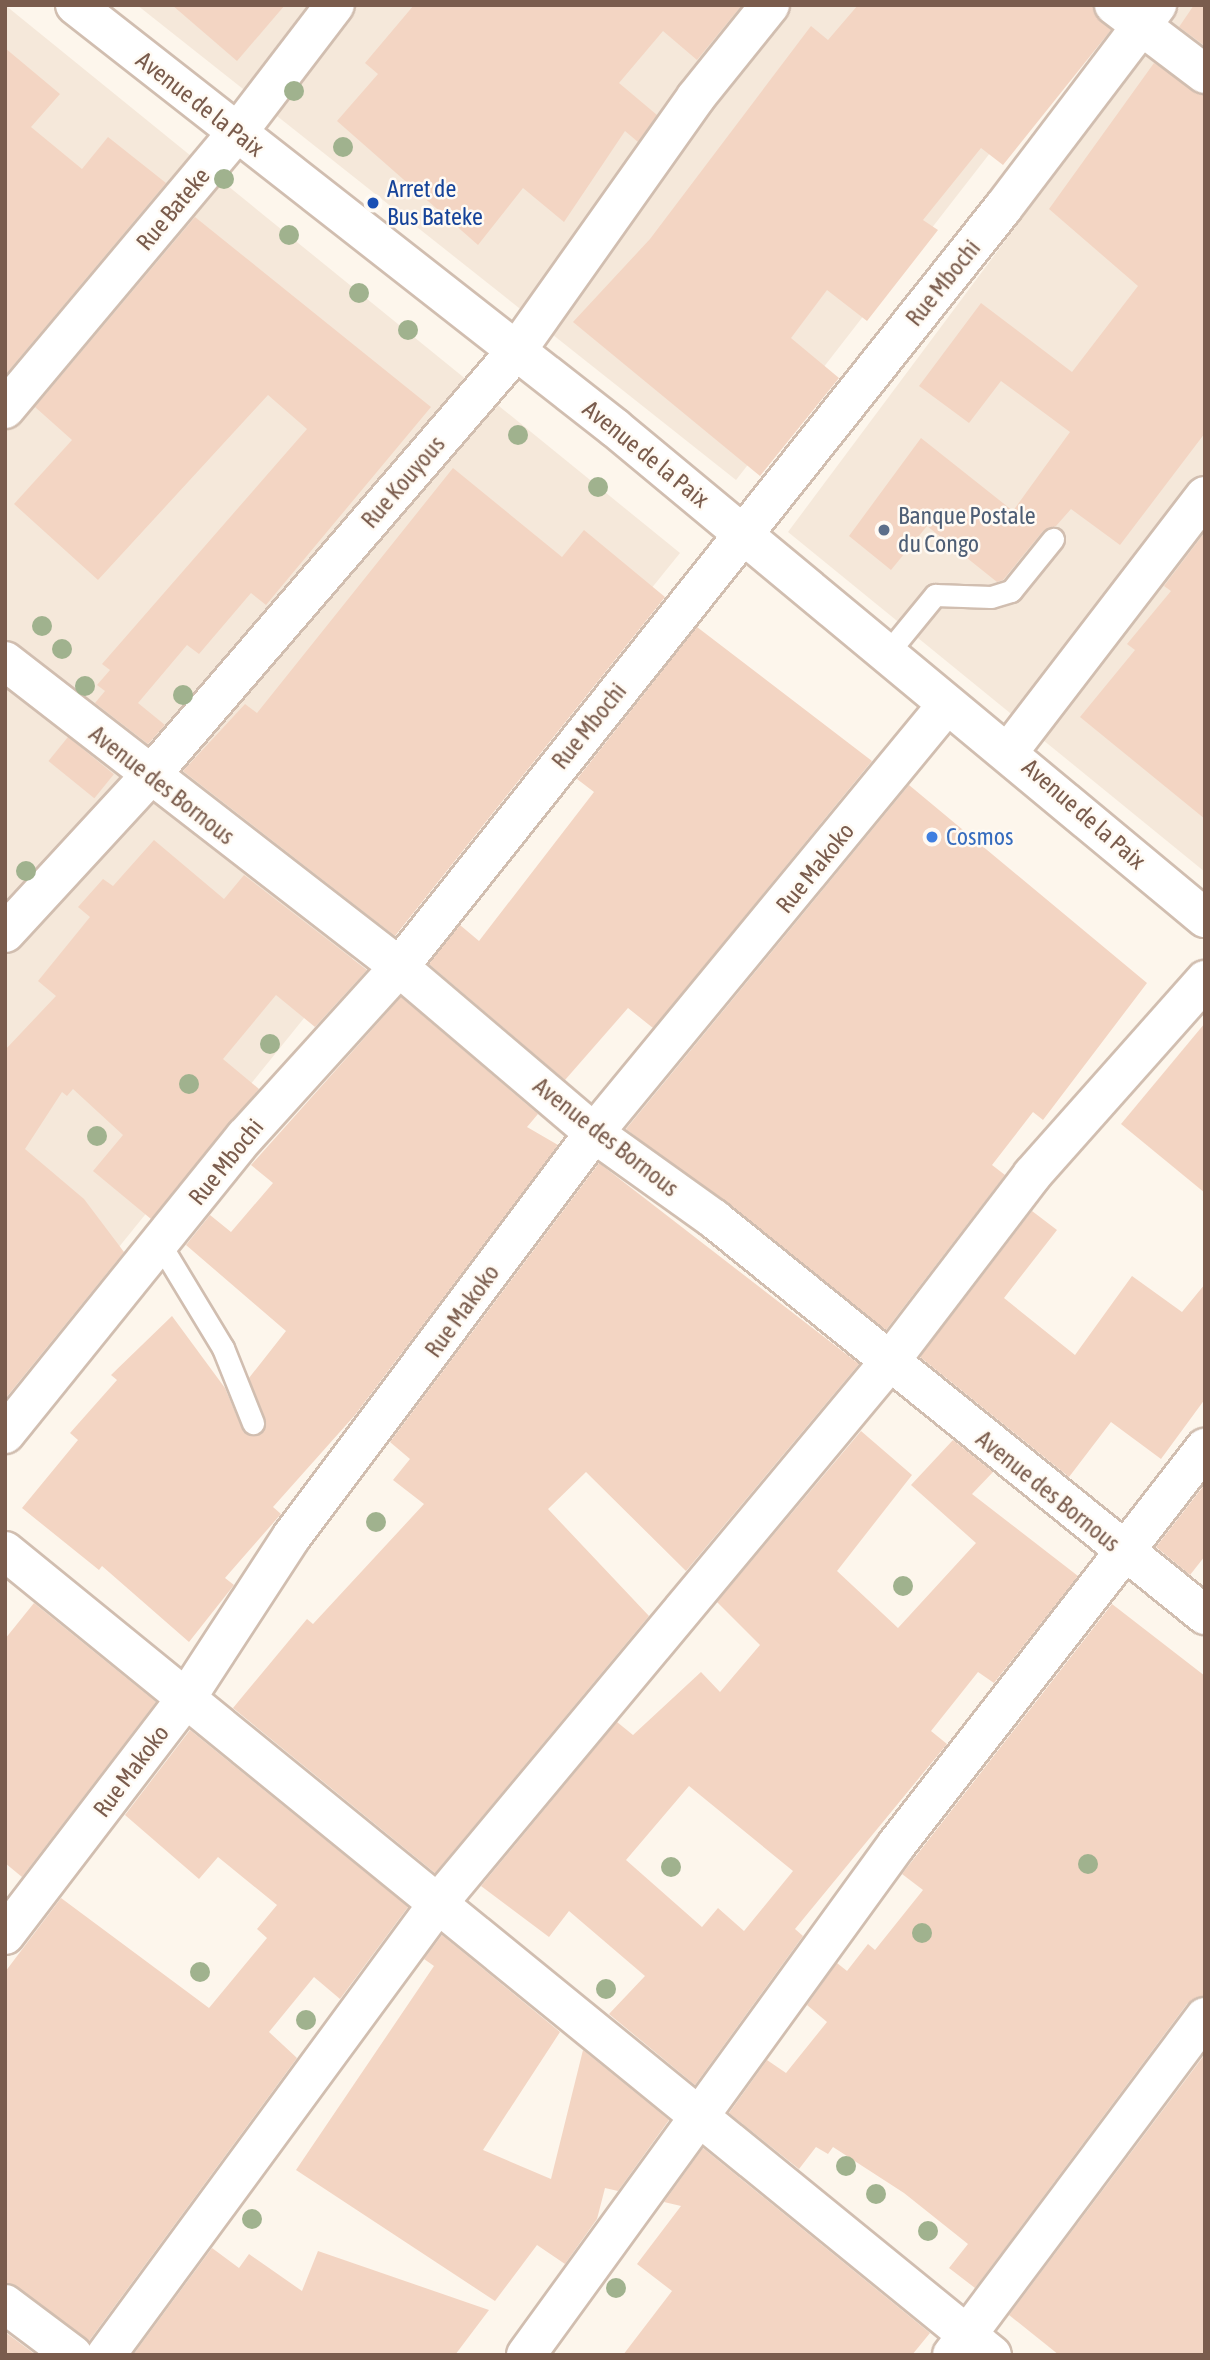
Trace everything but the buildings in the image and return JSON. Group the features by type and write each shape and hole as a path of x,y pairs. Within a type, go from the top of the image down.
{"street":[{"name":"Avenue de la Paix","path":"75,5 517,350 742,534 945,707 1010,750 1204,916"},
{"name":"Rue Bateke","path":"5,410 237,133 335,5"},
{"name":"Rue Kouyous","path":"5,933 149,777 517,350 696,97 770,5"},
{"path":"1137,13 1205,74"},
{"name":"Rue Mbochi","path":"5,1434 245,1137 399,967 742,534 1137,13"},
{"path":"1010,750 1205,496"},
{"name":"Avenue des Bornous","path":"5,660 149,777 399,967 594,1133 714,1219 1205,1615"},
{"name":"Rue Makoko","path":"5,1935 187,1698 292,1536 594,1133 945,707"},
{"path":"106,2355 439,1902 890,1361 1032,1175 1205,980"},
{"path":"526,2355 897,1844 1205,1448"},
{"path":"5,1551 700,2117 970,2348 1205,2017"},
{"path":"5,2304 74,2355"}],"lane":[{"path":"885,656 935,595 991,597 1011,591 1053,539"},
{"path":"160,1244 223,1348 253,1423"}],"shaded area":[{"path":"5,5 680,553 5,1388"},
{"path":"137,5 1105,5 736,480"},
{"path":"1181,5 1205,5 1205,872 788,532"}],"place":[{"name":"Arret de Bus Bateke","path":"373,203"},
{"name":"Banque Postale du Congo","path":"884,530"},
{"name":"Cosmos","path":"932,837"}]}
